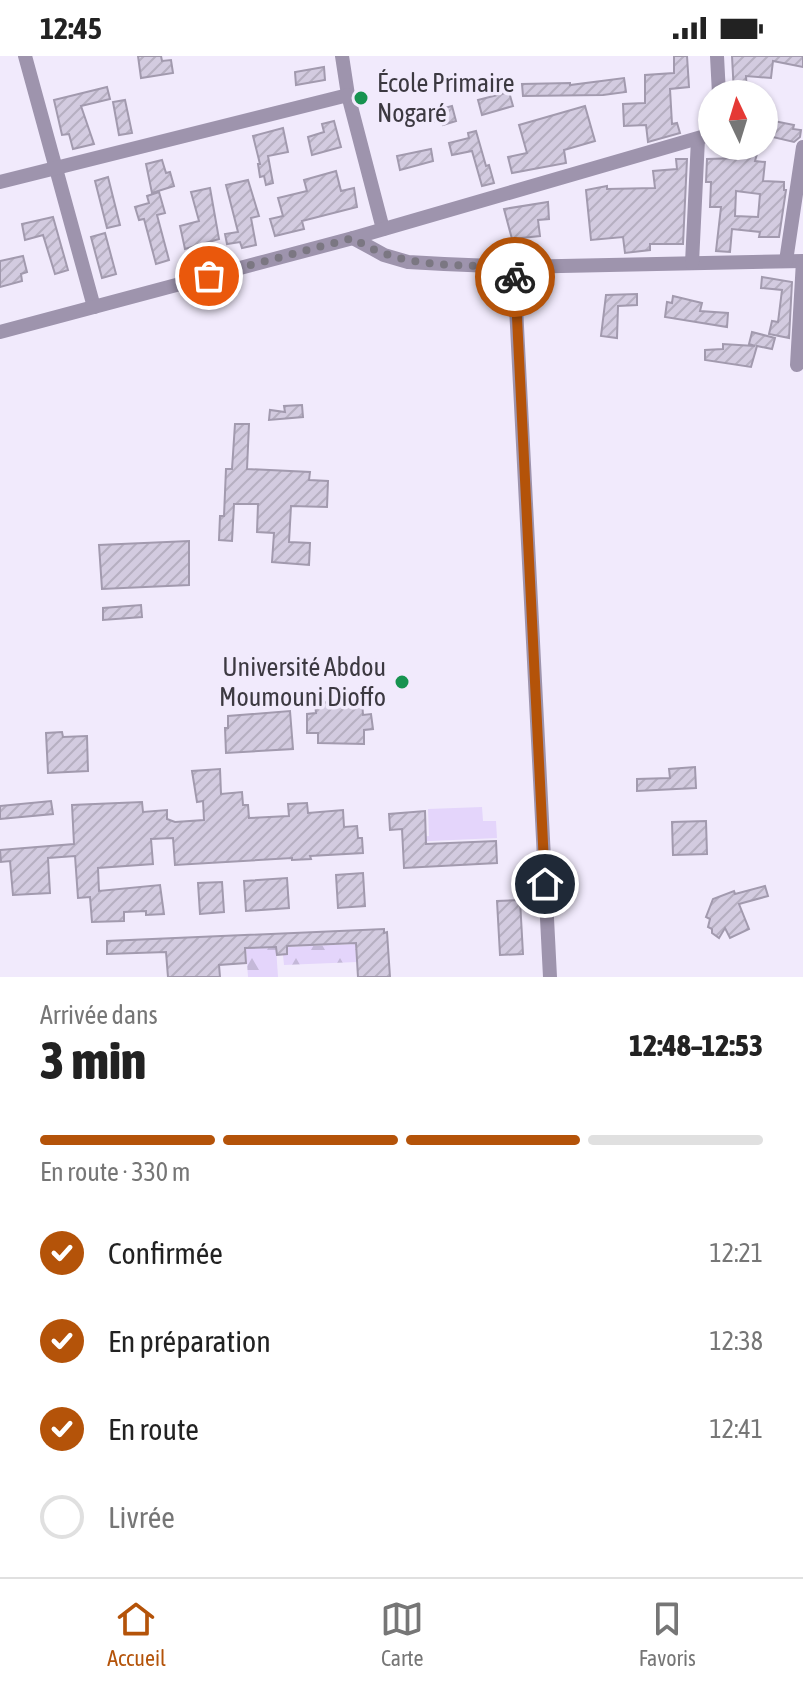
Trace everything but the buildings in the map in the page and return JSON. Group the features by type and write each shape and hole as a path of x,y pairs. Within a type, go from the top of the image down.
{"street":[{"path":"25,56 94,307"},
{"path":"342,56 348,95 383,229"},
{"path":"717,56 718,80"},
{"path":"0,182 348,95"},
{"path":"0,332 353,238 698,139"},
{"path":"786,261 803,147"},
{"path":"692,263 703,160"},
{"path":"353,238 374,251 408,262 514,267 803,261 797,365"},
{"path":"514,267 550,977"}],"green space":[{"path":"482,807 483,821 496,821 497,838 409,842 413,837 429,836 428,809"},
{"path":"356,944 357,962 284,965 283,955 288,954 288,947"},
{"path":"276,947 278,977 248,977 246,948"}],"way so far":[{"path":"209,276 353,238 374,251 408,262 514,267 515,277"}],"place":[{"name":"École Primaire Nogaré","path":"361,98"},
{"name":"Université Abdou Moumouni Dioffo","path":"402,682"}],"route":[{"path":"515,277 545,884"}]}
